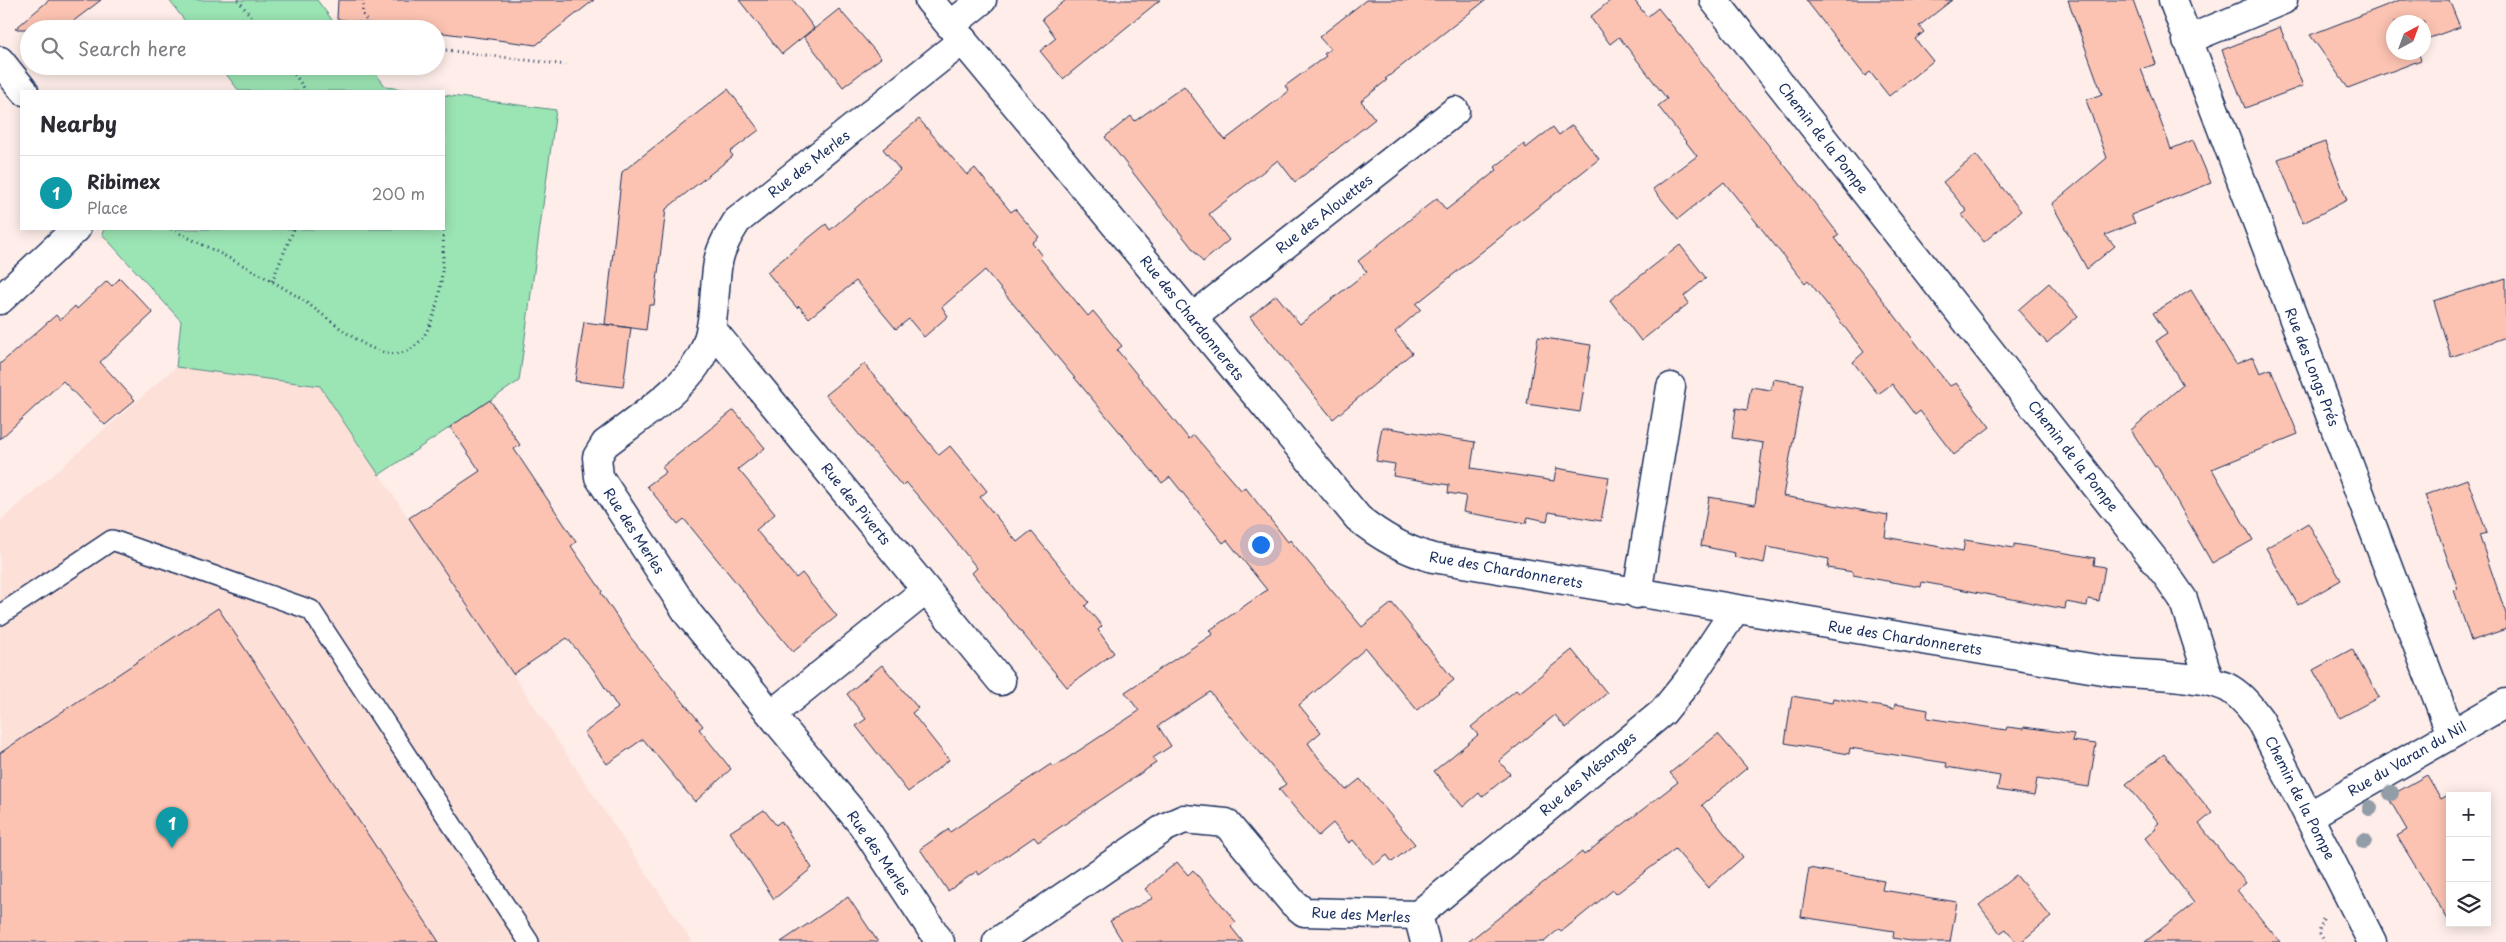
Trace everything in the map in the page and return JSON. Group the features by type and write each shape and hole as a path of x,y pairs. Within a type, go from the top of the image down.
{"street":[{"name":"Rue des Chardonnerets","path":"929,0 1358,518 1378,535 1398,546 1433,558 1637,594 2114,672 2210,682"},
{"name":"Rue des Merles","path":"940,942 862,824 689,615 599,477 597,457 605,444 685,380 704,353 711,328 718,262 725,241 737,221 957,33 982,0"},
{"name":"Chemin de la Pompe","path":"1714,0 2167,576 2183,599 2210,682 2228,688 2242,698 2260,720 2372,942"},
{"name":"Rue des Longs Prés","path":"2173,0 2451,734"},
{"path":"2187,40 2283,0"},
{"path":"0,61 23,90"},
{"name":"Rue des Alouettes","path":"1192,318 1455,111"},
{"path":"0,300 75,230"},
{"name":"Rue des Piverts","path":"711,328 1001,681"},
{"path":"1637,594 1671,387"},
{"path":"772,714 926,590"},
{"name":"Rue des Mésanges","path":"1418,915 1663,712 1688,681 1734,610"},
{"name":"Rue du Varan du Nil","path":"2309,816 2506,703"},
{"name":"Rue des Merles","path":"997,942 1166,826 1184,819 1226,823 1292,903 1304,912 1418,915 1425,942"}],"lane":[{"path":"0,615 112,540 311,610 529,942"}],"path":[{"path":"238,0 254,20"},
{"path":"364,0 362,14 366,20"},
{"path":"445,50 567,65"},
{"path":"295,75 305,90"},
{"path":"173,230 272,281 374,350 402,352 414,347 432,322 440,291 445,258 443,230"},
{"path":"272,281 294,230"},
{"path":"2324,917 2319,932 2325,942"}],"shaded area":[{"path":"176,367 320,386 692,942 0,942 0,521"}],"green space":[{"path":"169,0 317,0 332,20 184,20"},
{"path":"227,75 377,75 386,87 410,90 238,90"},
{"path":"445,95 556,110 519,381 379,475 320,386 176,367 181,321 102,234 104,230 445,230"}],"building":[{"path":"49,0 101,0 75,20 26,20"},
{"path":"338,0 594,0 536,45 445,33 445,20 337,19"},
{"path":"739,0 793,0 814,28 782,54"},
{"path":"1066,0 1160,0 1063,79 1040,51 1056,38 1042,19"},
{"path":"1366,0 1486,0 1385,79 1387,80 1361,101 1375,119 1295,182 1278,160 1209,214 1229,240 1203,262 1105,137 1131,116 1135,121 1184,86 1225,140 1289,91 1285,86 1326,56 1324,54 1330,49 1319,37"},
{"path":"1611,0 1634,0 1647,17 1658,8 1803,188 1839,235 1835,238 1936,369 1950,386 1956,383 1990,427 1954,455 1920,411 1915,415 1892,384 1878,394 1853,362 1864,352 1808,280 1805,283 1724,182 1678,219 1653,189 1697,156 1658,106 1667,99 1644,69 1619,37 1610,44 1590,17"},
{"path":"1806,0 1952,0 1919,26 1924,32 1915,39 1933,61 1889,96 1870,72 1865,76"},
{"path":"2068,0 2133,0 2156,64 2141,69 2171,149 2193,140 2211,183 2131,215 2135,223 2105,235 2115,246 2087,269 2052,204 2107,158 2086,100 2102,94"},
{"path":"2400,0 2449,0 2460,27 2431,37 2431,15 2386,15 2386,60 2421,60 2348,88 2310,35"},
{"path":"839,9 881,58 843,87 804,37"},
{"path":"2280,27 2303,86 2245,108 2222,50"},
{"path":"728,89 759,130 730,152 733,156 666,209 654,305 649,305 646,330 605,324 622,172"},
{"path":"919,119 967,175 975,168 1011,212 1015,209 1039,237 1032,243 1042,256 1040,258 1088,316 1093,311 1122,346 1117,350 1189,439 1194,435 1241,490 1245,487 1288,542 1290,540 1362,627 1392,603 1454,680 1417,710 1366,648 1299,705 1321,732 1308,743 1318,757 1346,790 1360,779 1415,844 1392,862 1387,855 1374,865 1353,840 1349,843 1333,823 1318,836 1279,789 1286,784 1210,692 1158,726 1171,746 1153,758 1156,763 1038,842 1034,837 979,875 977,871 948,891 920,849 949,829 950,832 1051,764 1054,767 1139,711 1125,692 1213,634 1210,630 1267,590 1227,540 1223,543 1170,477 1162,483 985,270 942,307 948,316 924,337 909,319 896,329 856,281 809,318 799,306 797,308 767,272 826,224 830,230 900,170 883,149"},
{"path":"1572,125 1599,159 1416,304 1421,309 1395,332 1412,353 1333,419 1250,317 1276,295 1300,324 1367,272 1358,261 1437,198 1446,210 1497,170 1495,167 1524,144 1526,148 1553,127 1559,135"},
{"path":"2325,142 2347,200 2303,223 2278,159"},
{"path":"1976,155 2021,211 1984,242 1962,215 1967,211 1943,182"},
{"path":"1680,245 1706,278 1684,296 1689,303 1641,341 1610,300"},
{"path":"120,278 153,313 100,362 135,400 105,425 63,381 0,439 0,364 56,315 60,320 75,306 77,309 107,281 112,286"},
{"path":"2506,278 2506,337 2451,357 2434,301"},
{"path":"2049,283 2078,316 2047,343 2018,310"},
{"path":"2191,290 2236,364 2253,357 2260,373 2271,369 2298,434 2212,469 2253,540 2212,563 2157,466 2155,467 2131,430 2183,385 2156,341 2167,334 2153,313"},
{"path":"584,322 631,328 623,387 575,381"},
{"path":"1538,337 1591,345 1580,412 1527,404"},
{"path":"864,364 939,455 950,446 987,491 980,497 1017,542 1031,531 1089,602 1085,606 1102,626 1098,630 1114,653 1067,687 972,573 977,568 944,527 906,482 902,486 826,395"},
{"path":"1773,379 1803,384 1783,496 1888,515 1885,537 1963,551 1965,540 2014,548 2014,544 2095,558 2094,565 2105,567 2099,601 2088,599 2087,606 2066,602 2065,609 1922,582 1921,587 1853,575 1853,572 1828,568 1829,559 1767,547 1764,563 1734,557 1735,553 1701,546 1709,497 1755,505 1763,443 1732,438 1736,408 1747,410 1751,387 1771,390"},
{"path":"490,400 520,445 514,449 576,542 571,546 602,591 601,593 631,638 703,726 699,729 731,769 695,802 643,739 607,764 584,733 618,708 593,669 567,638 513,674 409,518 480,471 450,427"},
{"path":"734,410 765,448 738,469 775,514 756,530 796,578 802,573 837,616 793,652 684,519 678,524 647,486 666,472 662,467"},
{"path":"1382,427 1475,442 1471,468 1554,481 1556,468 1609,477 1601,521 1549,512 1547,521 1528,517 1526,523 1463,512 1466,496 1448,493 1449,485 1393,476 1395,464 1376,461"},
{"path":"2467,479 2487,533 2479,535 2506,614 2506,629 2471,641 2454,590 2458,589 2425,495"},
{"path":"2308,523 2341,580 2298,605 2266,548"},
{"path":"218,608 439,942 0,942 0,753"},
{"path":"2352,649 2379,697 2340,718 2313,670"},
{"path":"1572,650 1607,693 1566,728 1555,715 1499,761 1510,774 1482,797 1479,793 1463,807 1434,771 1478,735 1471,727 1516,690 1519,693"},
{"path":"882,665 918,708 912,713 949,760 908,792 856,726 866,719 847,694"},
{"path":"1792,696 1832,703 1833,698 1894,709 1895,704 1928,710 1927,718 2006,730 2007,727 2024,729 2024,727 2074,734 2072,741 2096,744 2089,787 2037,779 2034,796 1997,790 2000,776 1946,767 1947,763 1850,748 1849,754 1785,743"},
{"path":"1718,734 1747,768 1702,805 1743,857 1708,888 1675,849 1616,894 1613,890 1561,932 1559,929 1544,942 1468,942 1582,852 1584,855 1678,782 1670,773"},
{"path":"2164,754 2212,813 2199,824 2246,883 2237,890 2280,942 2145,942 2194,903 2145,838 2156,829 2154,827 2159,823 2126,784"},
{"path":"2427,775 2441,799 2446,796 2446,916 2397,836 2407,830 2388,797"},
{"path":"764,810 776,825 781,821 812,868 774,899 730,832"},
{"path":"1177,862 1188,875 1193,870 1236,922 1231,927 1243,942 1123,942 1110,921 1153,898 1145,889"},
{"path":"1809,868 1884,881 1882,890 1957,902 1950,942 1916,942 1893,938 1894,931 1801,917"},
{"path":"2016,875 2051,917 2021,942 2016,942 2006,929 2000,933 1979,905"},
{"path":"848,897 878,942 781,942"}],"place":[{"name":"Ribimex","path":"172,848"}]}
